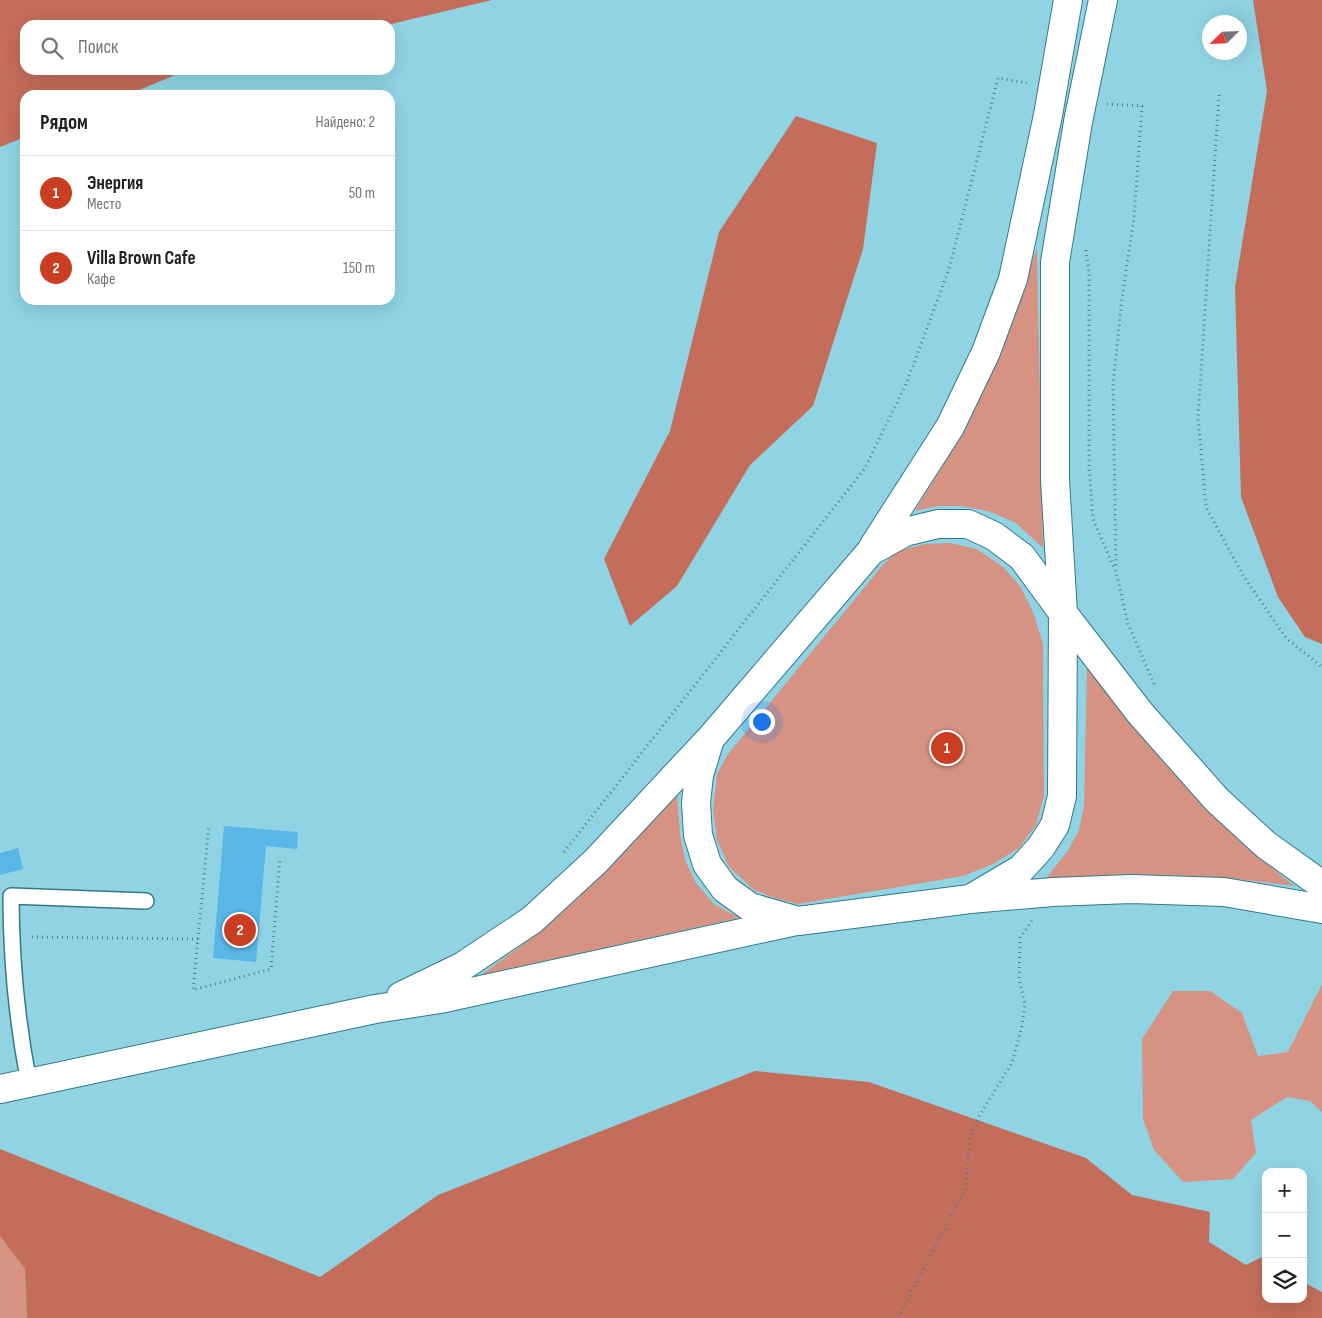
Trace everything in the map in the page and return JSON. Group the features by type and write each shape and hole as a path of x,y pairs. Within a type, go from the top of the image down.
{"street":[{"path":"375,1009 463,966 532,920 596,861 710,739 871,551 950,427 986,352 1013,279 1048,115 1067,5"},
{"path":"970,900 1020,869 1041,848 1055,825 1062,796 1063,613 1056,480 1055,262 1078,122 1101,8"},
{"path":"871,551 905,532 938,524 968,524 994,536 1022,557 1140,713 1217,800 1266,845 1322,885"},
{"path":"710,739 699,775 696,804 698,836 707,864 726,889 750,906 798,921"},
{"path":"0,1089 375,1009 440,999 798,921 970,900 1053,892 1130,888 1224,892 1322,909"}],"lane":[{"path":"29,1083 24,1058 11,937 11,896 146,901"}],"path":[{"path":"564,852 865,468 906,382 949,268 998,78 1030,84"},
{"path":"1219,94 1198,418 1206,507 1244,577 1287,639 1322,667"},
{"path":"1101,104 1142,106 1134,218 1122,298 1114,384 1116,572"},
{"path":"1084,243 1089,269 1089,465 1093,519 1116,572 1128,624 1155,687"},
{"path":"208,825 193,990 271,969 280,858"},
{"path":"898,1318 965,1189 970,1139 979,1116 1012,1063 1022,1026 1025,1004 1019,979 1020,938 1053,892"},
{"path":"11,937 198,939"}],"shaded area":[{"path":"0,0 492,0 395,23 395,20 20,20 20,75 175,75 139,90 20,90 20,139 0,147"},
{"path":"1253,0 1322,0 1322,644 1305,637 1278,597 1241,497 1235,287 1267,91"},
{"path":"796,116 877,143 863,249 813,406 750,465 677,586 630,626 604,559 670,431 719,232"},
{"path":"1037,248 1043,548 1016,523 988,511 961,506 938,506 915,511 962,434 998,357"},
{"path":"950,543 977,549 1003,567 1020,586 1033,612 1043,644 1044,796 1036,825 1019,848 993,864 963,876 798,904 754,890 729,867 717,840 713,810 717,774 728,754 881,567 897,551 925,544"},
{"path":"1087,665 1123,715 1167,766 1238,840 1294,886 1221,877 1129,874 1046,878 1068,851 1079,830 1084,807"},
{"path":"677,794 680,834 685,860 696,883 714,904 739,918 481,975 541,931 606,871"},
{"path":"1322,984 1322,1112 1310,1101 1287,1097 1251,1120 1256,1153 1233,1179 1183,1182 1154,1150 1143,1119 1142,1039 1173,991 1210,991 1242,1013 1258,1056 1288,1052"},
{"path":"755,1071 869,1082 1086,1158 1132,1195 1210,1212 1209,1242 1246,1265 1262,1257 1262,1303 1307,1303 1307,1284 1322,1292 1322,1318 27,1318 25,1269 0,1236 0,1149 320,1277 438,1195"},
{"path":"0,1236 25,1269 27,1318 0,1318"}],"building":[{"path":"224,826 298,832 297,849 266,846 256,962 213,958"},
{"path":"18,848 23,869 0,875 0,853"}],"place":[{"name":"Энергия","path":"947,748"},
{"name":"Villa Brown Cafe","path":"240,930"}]}
